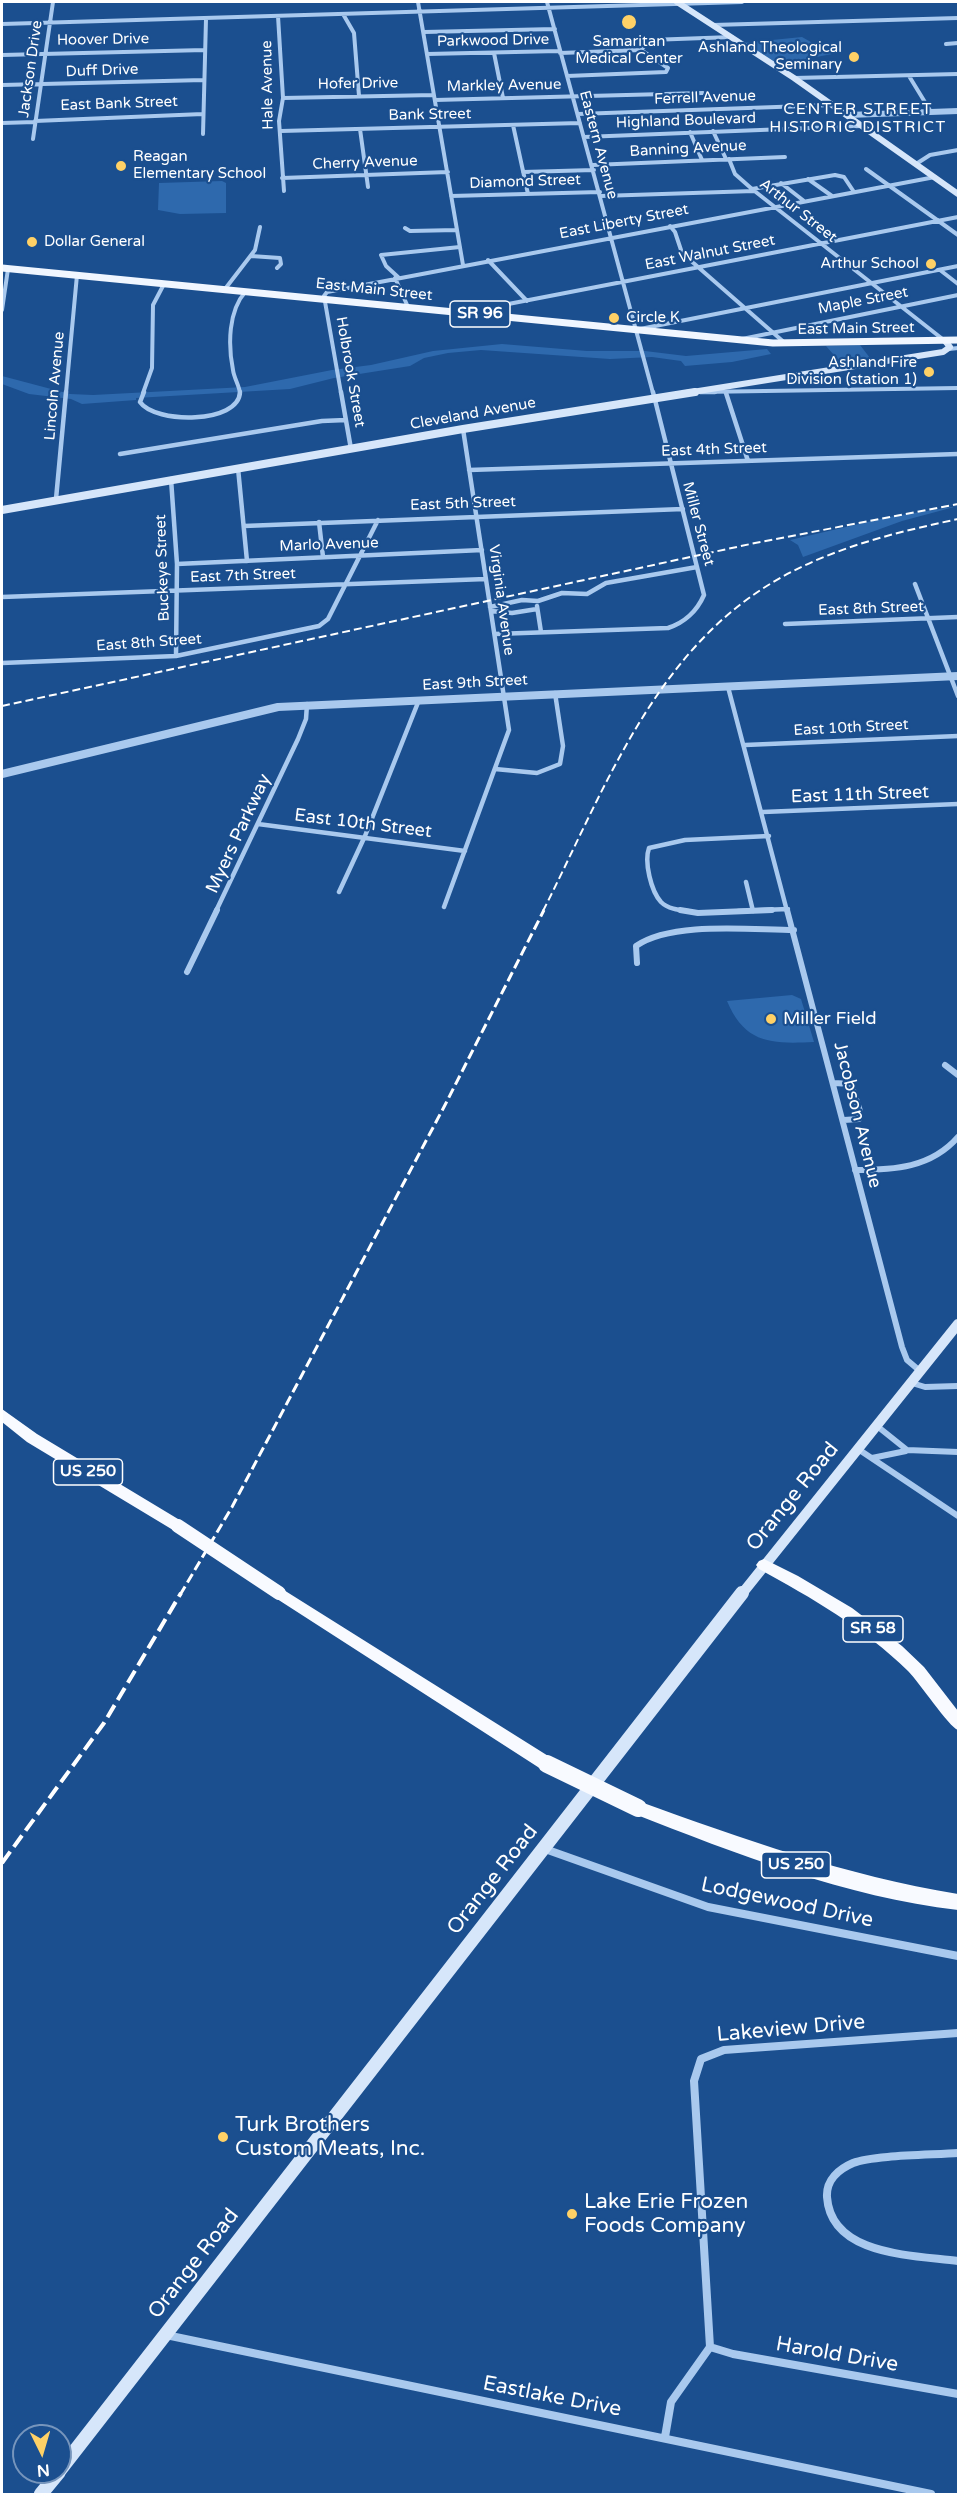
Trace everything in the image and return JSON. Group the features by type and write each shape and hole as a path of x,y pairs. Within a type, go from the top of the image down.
{"highway":[{"name":"US 250","path":"2,1415 32,1438 178,1526 547,1764 639,1808 711,1836 816,1871 958,1902"},
{"name":"SR 58","path":"764,1564 830,1599 878,1633 913,1665 958,1723"}],"main road":[{"path":"679,3 794,78 958,194"},
{"name":"East Main Street","path":"5,268 786,344 958,340"},
{"path":"945,341 949,349"},
{"name":"Cleveland Avenue","path":"2,510 463,429 949,349"},
{"name":"Orange Road","path":"72,2455 764,1564 958,1324"}],"street":[{"name":"Jackson Drive","path":"33,139 53,2"},
{"path":"418,2 463,265"},
{"name":"Eastern Avenue","path":"547,2 559,52 594,167 609,237 636,330"},
{"path":"2,24 742,2"},
{"path":"343,14 354,33 359,96"},
{"name":"Hale Avenue","path":"278,16 283,98 280,131 284,190"},
{"path":"713,25 958,18"},
{"path":"202,134 206,19"},
{"path":"424,32 555,29"},
{"path":"567,76 659,74 668,70 641,50 650,40 732,37"},
{"path":"946,44 958,43"},
{"name":"Hoover Drive","path":"2,55 205,50"},
{"name":"Parkwood Drive","path":"427,54 641,50"},
{"path":"494,53 503,98"},
{"path":"794,78 958,74"},
{"path":"909,76 930,112"},
{"name":"Duff Drive","path":"2,85 204,80"},
{"name":"Markley Avenue","path":"435,100 703,93"},
{"name":"Hofer Drive","path":"283,98 434,95"},
{"name":"Ferrell Avenue","path":"578,114 832,105"},
{"path":"848,116 958,111"},
{"name":"East Bank Street","path":"2,123 203,114"},
{"name":"Bank Street","path":"280,131 580,123"},
{"path":"513,125 528,194"},
{"name":"Highland Boulevard","path":"584,137 861,126"},
{"path":"360,129 368,187"},
{"name":"Arthur Street","path":"713,131 735,174 945,341"},
{"path":"690,132 702,160"},
{"path":"916,164 930,155 958,150"},
{"name":"Banning Avenue","path":"523,172 785,157"},
{"path":"866,169 958,235"},
{"name":"Cherry Avenue","path":"282,178 448,172"},
{"name":"Diamond Street","path":"450,196 753,190 808,178 839,175 845,179 854,192"},
{"name":"East Liberty Street","path":"325,298 325,293 330,291 934,177"},
{"path":"808,178 832,196"},
{"path":"781,183 804,201"},
{"name":"East Walnut Street","path":"465,313 958,217"},
{"path":"670,226 675,232 679,249 786,344"},
{"path":"225,289 251,256 260,227"},
{"path":"405,228 410,231 457,230"},
{"path":"408,307 396,278 386,266 381,255 460,247"},
{"path":"251,256 280,258 281,264 277,268"},
{"path":"488,260 527,301"},
{"path":"636,330 958,266"},
{"path":"2,310 5,268"},
{"path":"940,270 958,284"},
{"name":"Lincoln Avenue","path":"56,499 77,275"},
{"path":"164,284 153,305 152,368 140,402 145,408 155,413 190,417 224,411 240,398 240,390 233,371 232,327 235,304 246,291"},
{"name":"Maple Street","path":"737,340 958,295"},
{"name":"Holbrook Street","path":"325,298 351,449"},
{"name":"Miller Street","path":"541,632 657,629 676,626 702,601 704,591 636,330"},
{"name":"Cleveland Avenue","path":"949,349 958,348"},
{"path":"693,392 958,388"},
{"path":"726,393 748,461"},
{"path":"120,454 322,421 346,420"},
{"name":"Virginia Avenue","path":"444,907 509,730 463,429"},
{"name":"East 4th Street","path":"470,470 958,454"},
{"path":"238,468 247,561"},
{"name":"Buckeye Street","path":"171,479 177,564 176,656"},
{"name":"East 5th Street","path":"244,526 683,509"},
{"path":"347,584 378,520"},
{"path":"319,522 323,557"},
{"name":"Marlo Avenue","path":"177,564 482,550"},
{"path":"490,609 522,600 538,601 562,593 586,594 606,583 697,567"},
{"name":"East 7th Street","path":"2,597 486,579"},
{"name":"East 8th Street","path":"2,663 176,656 313,629 328,619 347,584"},
{"path":"915,584 955,677 958,696"},
{"path":"495,634 541,632 538,601"},
{"path":"490,609 512,613 537,609"},
{"name":"East 8th Street","path":"785,624 958,617"},
{"name":"East 9th Street","path":"2,774 233,716 307,704 955,677"},
{"name":"Jacobson Avenue","path":"728,687 763,812 902,1347 907,1360 920,1371"},
{"path":"495,769 529,773 551,770 560,764 563,746 555,693"},
{"path":"339,892 365,836 419,700"},
{"name":"Myers Parkway","path":"188,972 304,724 307,704"},
{"name":"East 10th Street","path":"745,745 958,736"},
{"name":"East 11th Street","path":"763,812 958,804"},
{"name":"East 10th Street","path":"258,824 365,836 465,851"},
{"path":"769,836 685,840 659,844 646,852 656,896 670,908 698,913 788,909"},
{"path":"746,882 753,911"},
{"path":"637,963 636,945 642,939 653,936 700,931 794,930"},
{"path":"945,1065 958,1075"},
{"path":"834,1083 851,1084 860,1111 859,1119 844,1120"},
{"path":"855,1170 902,1168 919,1164 946,1150 958,1137"},
{"path":"912,1383 925,1387 958,1386"},
{"path":"877,1426 902,1448 914,1451"},
{"path":"858,1449 958,1516"},
{"path":"872,1458 894,1452 958,1452"},
{"name":"Lodgewood Drive","path":"544,1849 708,1907 958,1956"},
{"name":"Lakeview Drive","path":"710,2347 694,2081 701,2060 724,2050 958,2033"},
{"path":"958,2153 859,2161 849,2165 832,2178 826,2198 832,2220 840,2231 857,2243 958,2260"},
{"name":"Eastlake Drive","path":"166,2335 398,2386 665,2437 931,2494"},
{"path":"665,2437 671,2402 710,2347"},
{"name":"Harold Drive","path":"710,2347 733,2354 958,2394"}],"shaded area":[{"path":"802,37 832,54 775,65 742,43"},
{"path":"222,181 226,183 226,213 180,214 158,210 159,183"},
{"path":"502,344 587,351 645,351 686,356 767,349 771,354 732,362 685,366 681,361 652,357 610,359 481,350 448,353 424,358 410,366 334,378 290,389 136,398 136,400 82,404 71,399 29,394 2,384 2,376 70,394 93,395 245,387 371,365 433,351"},
{"path":"860,345 870,358 841,363 826,346"},
{"path":"958,506 902,521 803,557 798,545 790,540 889,517"},
{"name":"Miller Field","path":"792,995 801,999 814,1042 773,1041 751,1033 742,1026 727,1001"}],"railway":[{"path":"2,706 755,543 958,504"},
{"path":"543,911 610,775 635,730 662,688 693,649 729,614 770,584 814,561 885,536 958,519"},
{"path":"180,1595 232,1507 445,1105 544,910"},
{"path":"2,1863 104,1723 181,1593"}],"place":[{"name":"Samaritan Medical Center","path":"629,22"},
{"name":"Ashland Theological Seminary","path":"854,57"},
{"name":"Reagan Elementary School","path":"121,166"},
{"name":"Dollar General","path":"32,242"},
{"name":"Arthur School","path":"931,264"},
{"name":"Circle K","path":"614,318"},
{"name":"Ashland Fire Division (station 1)","path":"929,372"},
{"name":"Miller Field","path":"771,1019"},
{"name":"Turk Brothers Custom Meats, Inc.","path":"223,2137"},
{"name":"Lake Erie Frozen Foods Company","path":"572,2214"}],"district":[{"name":"CENTER STREET HISTORIC DISTRICT","path":"858,119"}]}
